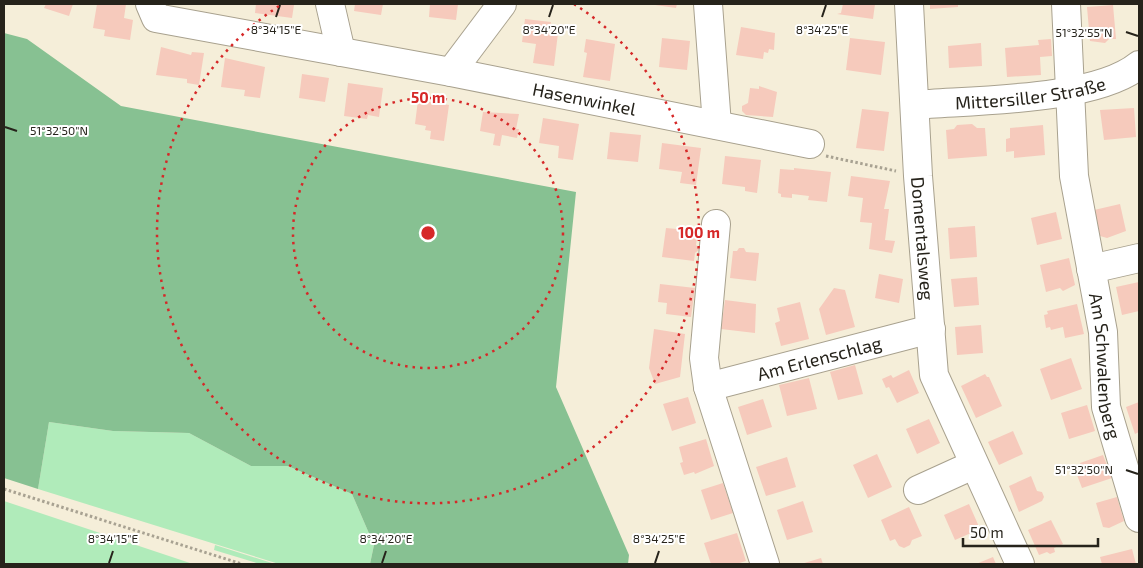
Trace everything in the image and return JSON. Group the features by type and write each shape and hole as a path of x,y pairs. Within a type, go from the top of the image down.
{"street":[{"name":"Hasenwinkel","path":"150,4 156,18 451,72 810,144"},
{"path":"330,4 341,52"},
{"path":"451,72 502,4"},
{"path":"708,4 717,125"},
{"name":"Domentalsweg","path":"909,4 916,105 918,176 934,375 973,465 1020,564"},
{"name":"Am Schwalenberg","path":"1066,4 1074,176 1103,332 1106,407 1139,518"},
{"name":"Mittersiller Straße","path":"916,105 1071,92 1126,76 1139,65"},
{"path":"716,224 704,358 708,387 765,564"},
{"name":"Am Schwalenberg","path":"1091,269 1139,258"},
{"name":"Am Erlenschlag","path":"708,387 931,330"},
{"path":"918,490 973,465"}],"path":[{"path":"810,144 820,155 918,176"},
{"path":"4,489 242,564"}],"green space":[{"path":"4,33 27,39 121,106 576,192 556,387 629,555 628,564 370,564 374,545 352,494 288,466 251,466 189,433 113,431 49,422 38,489 4,478"},
{"path":"49,422 113,431 189,433 251,466 288,466 352,494 374,545 370,564 279,564 38,489"},
{"path":"4,501 193,564 4,564"},
{"path":"215,545 275,564 260,564 214,550"}],"building":[{"path":"46,4 73,4 69,16 44,8"},
{"path":"97,4 126,4 124,18 133,20 130,40 104,36 105,30 93,28"},
{"path":"256,4 294,5 292,18 255,13"},
{"path":"355,4 383,4 381,15 354,11"},
{"path":"430,4 458,4 456,20 429,17"},
{"path":"648,4 677,4 676,8"},
{"path":"843,4 875,4 873,19 837,14 841,13"},
{"path":"930,4 958,4 958,7 930,9"},
{"path":"1113,5 1116,39 1109,39 1105,43 1090,41 1087,7"},
{"path":"525,19 551,22 549,32 558,33 554,66 533,63 536,44 522,42"},
{"path":"741,27 775,33 774,50 769,49 768,53 764,52 763,59 736,55"},
{"path":"662,38 690,41 687,70 659,67"},
{"path":"850,38 885,42 881,75 846,70"},
{"path":"586,39 615,44 610,81 583,77 587,53 584,52"},
{"path":"1051,39 1052,56 1040,57 1041,75 1007,77 1005,48 1039,45 1038,40"},
{"path":"981,43 982,66 949,68 948,46"},
{"path":"161,47 191,55 192,52 204,53 199,85 187,83 187,79 156,75"},
{"path":"225,58 265,67 260,98 244,96 245,90 221,87"},
{"path":"302,74 329,78 325,102 299,98"},
{"path":"348,83 383,88 379,117 368,115 367,119 344,116"},
{"path":"759,86 777,92 773,117 746,115 742,111 742,106 748,103 750,88 759,89"},
{"path":"418,100 449,105 444,141 430,139 431,131 425,130 426,126 415,124"},
{"path":"1134,108 1136,137 1104,140 1100,110"},
{"path":"862,109 889,112 884,151 856,148"},
{"path":"483,112 519,114 516,129 519,129 517,138 502,135 500,146 493,145 495,134 480,131"},
{"path":"543,118 579,124 573,160 558,158 559,146 539,143"},
{"path":"972,124 977,128 985,128 987,156 948,159 946,130 954,129 957,125"},
{"path":"1043,125 1045,155 1014,158 1014,151 1006,152 1006,139 1010,138 1010,128"},
{"path":"610,132 641,135 638,162 607,159"},
{"path":"662,143 701,148 696,185 680,183 682,172 659,169"},
{"path":"725,156 761,160 757,193 745,191 745,187 722,184"},
{"path":"794,168 831,172 827,202 808,200 809,196 792,194 792,198 781,197 781,194 778,193 780,169 794,170"},
{"path":"851,176 890,181 884,209 889,209 885,240 895,241 892,253 869,249 872,223 860,222 863,198 848,196"},
{"path":"1120,204 1126,231 1107,238 1100,236 1094,210"},
{"path":"1056,212 1062,239 1037,245 1031,218"},
{"path":"975,226 977,257 950,259 948,228"},
{"path":"666,228 698,231 696,245 700,249 695,253 694,261 662,257"},
{"path":"739,248 744,248 746,252 759,253 756,281 730,278 733,251 737,251"},
{"path":"1069,258 1075,285 1063,291 1060,288 1046,292 1040,265"},
{"path":"879,274 903,279 899,303 875,298"},
{"path":"977,277 979,305 954,307 951,279"},
{"path":"1139,282 1139,311 1122,315 1116,287"},
{"path":"660,284 695,288 691,317 666,314 667,303 658,302"},
{"path":"834,288 845,290 855,327 826,335 819,309"},
{"path":"725,300 756,304 755,333 721,329"},
{"path":"800,302 809,339 781,346 775,323 780,321 777,308"},
{"path":"1077,304 1084,334 1065,338 1063,327 1051,330 1050,327 1046,328 1044,315 1048,314 1047,311"},
{"path":"981,325 983,353 957,355 955,327"},
{"path":"654,329 685,334 680,377 655,384 649,368"},
{"path":"1071,358 1082,389 1051,400 1040,369"},
{"path":"855,365 863,394 838,400 830,372"},
{"path":"909,370 919,393 897,403 889,387 886,388 882,379 891,375 893,378"},
{"path":"985,374 989,377 1002,406 976,418 961,386"},
{"path":"809,378 817,409 787,416 779,385"},
{"path":"688,397 696,423 672,431 663,404"},
{"path":"763,399 772,427 747,435 738,407"},
{"path":"1139,402 1139,432 1135,434 1126,407"},
{"path":"1087,405 1095,431 1069,439 1061,413"},
{"path":"929,419 940,443 917,454 906,429"},
{"path":"1013,431 1023,454 999,465 988,442"},
{"path":"706,439 714,466 695,474 694,472 684,475 680,463 683,462 679,447"},
{"path":"877,454 892,487 868,498 853,465"},
{"path":"1103,455 1112,478 1082,488 1077,475 1084,473 1080,463"},
{"path":"787,457 796,487 766,496 756,467"},
{"path":"1031,476 1037,491 1042,492 1044,497 1042,501 1019,512 1009,486"},
{"path":"723,483 733,513 711,520 701,490"},
{"path":"1117,497 1124,521 1109,528 1103,527 1096,503"},
{"path":"803,501 813,532 787,540 777,510"},
{"path":"969,504 980,529 955,540 944,515"},
{"path":"909,507 922,536 912,540 910,545 904,548 899,546 895,539 890,541 881,520"},
{"path":"1051,520 1063,544 1054,548 1055,552 1039,555 1028,530"},
{"path":"737,533 746,561 736,564 711,564 704,543"},
{"path":"1132,549 1136,564 1102,564 1100,557"},
{"path":"993,557 996,564 976,564"},
{"path":"821,558 823,564 801,564"}]}
